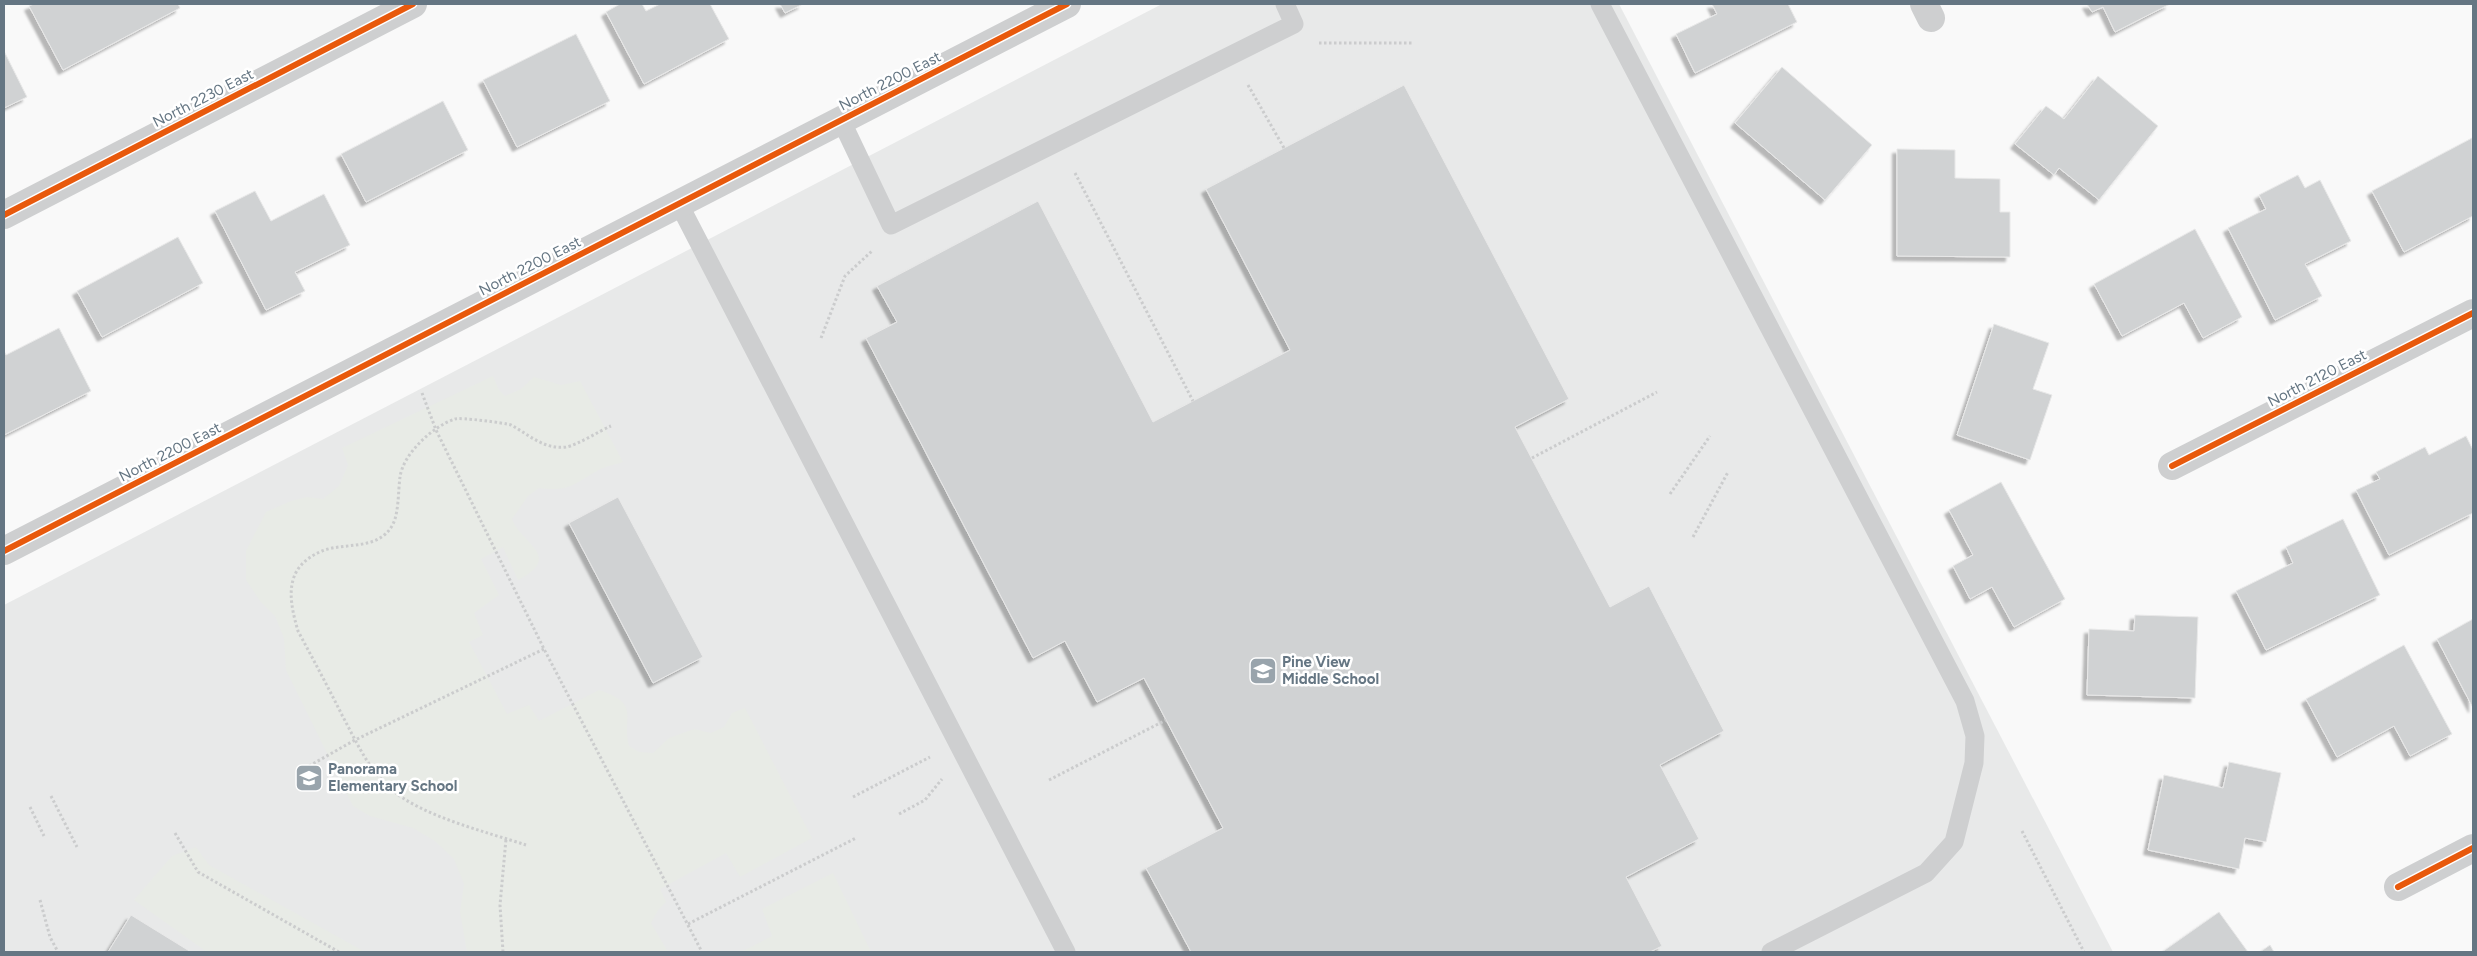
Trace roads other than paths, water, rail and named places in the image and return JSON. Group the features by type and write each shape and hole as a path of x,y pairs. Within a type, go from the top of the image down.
{"street":[{"name":"North 2230 East","path":"4,215 413,4"},
{"name":"North 2200 East","path":"4,551 1068,4"},
{"name":"North 2120 East","path":"2172,466 2473,313"},
{"path":"2398,887 2473,848"}],"lane":[{"path":"841,120 891,226 1294,24 1285,4"},
{"path":"1600,4 1965,701 1975,736 1974,763 1954,842 1926,873 1771,952"},
{"path":"679,204 1066,952"}],"place":[{"name":"Pine View Middle School","path":"1263,671"},
{"name":"Panorama Elementary School","path":"309,778"}]}
